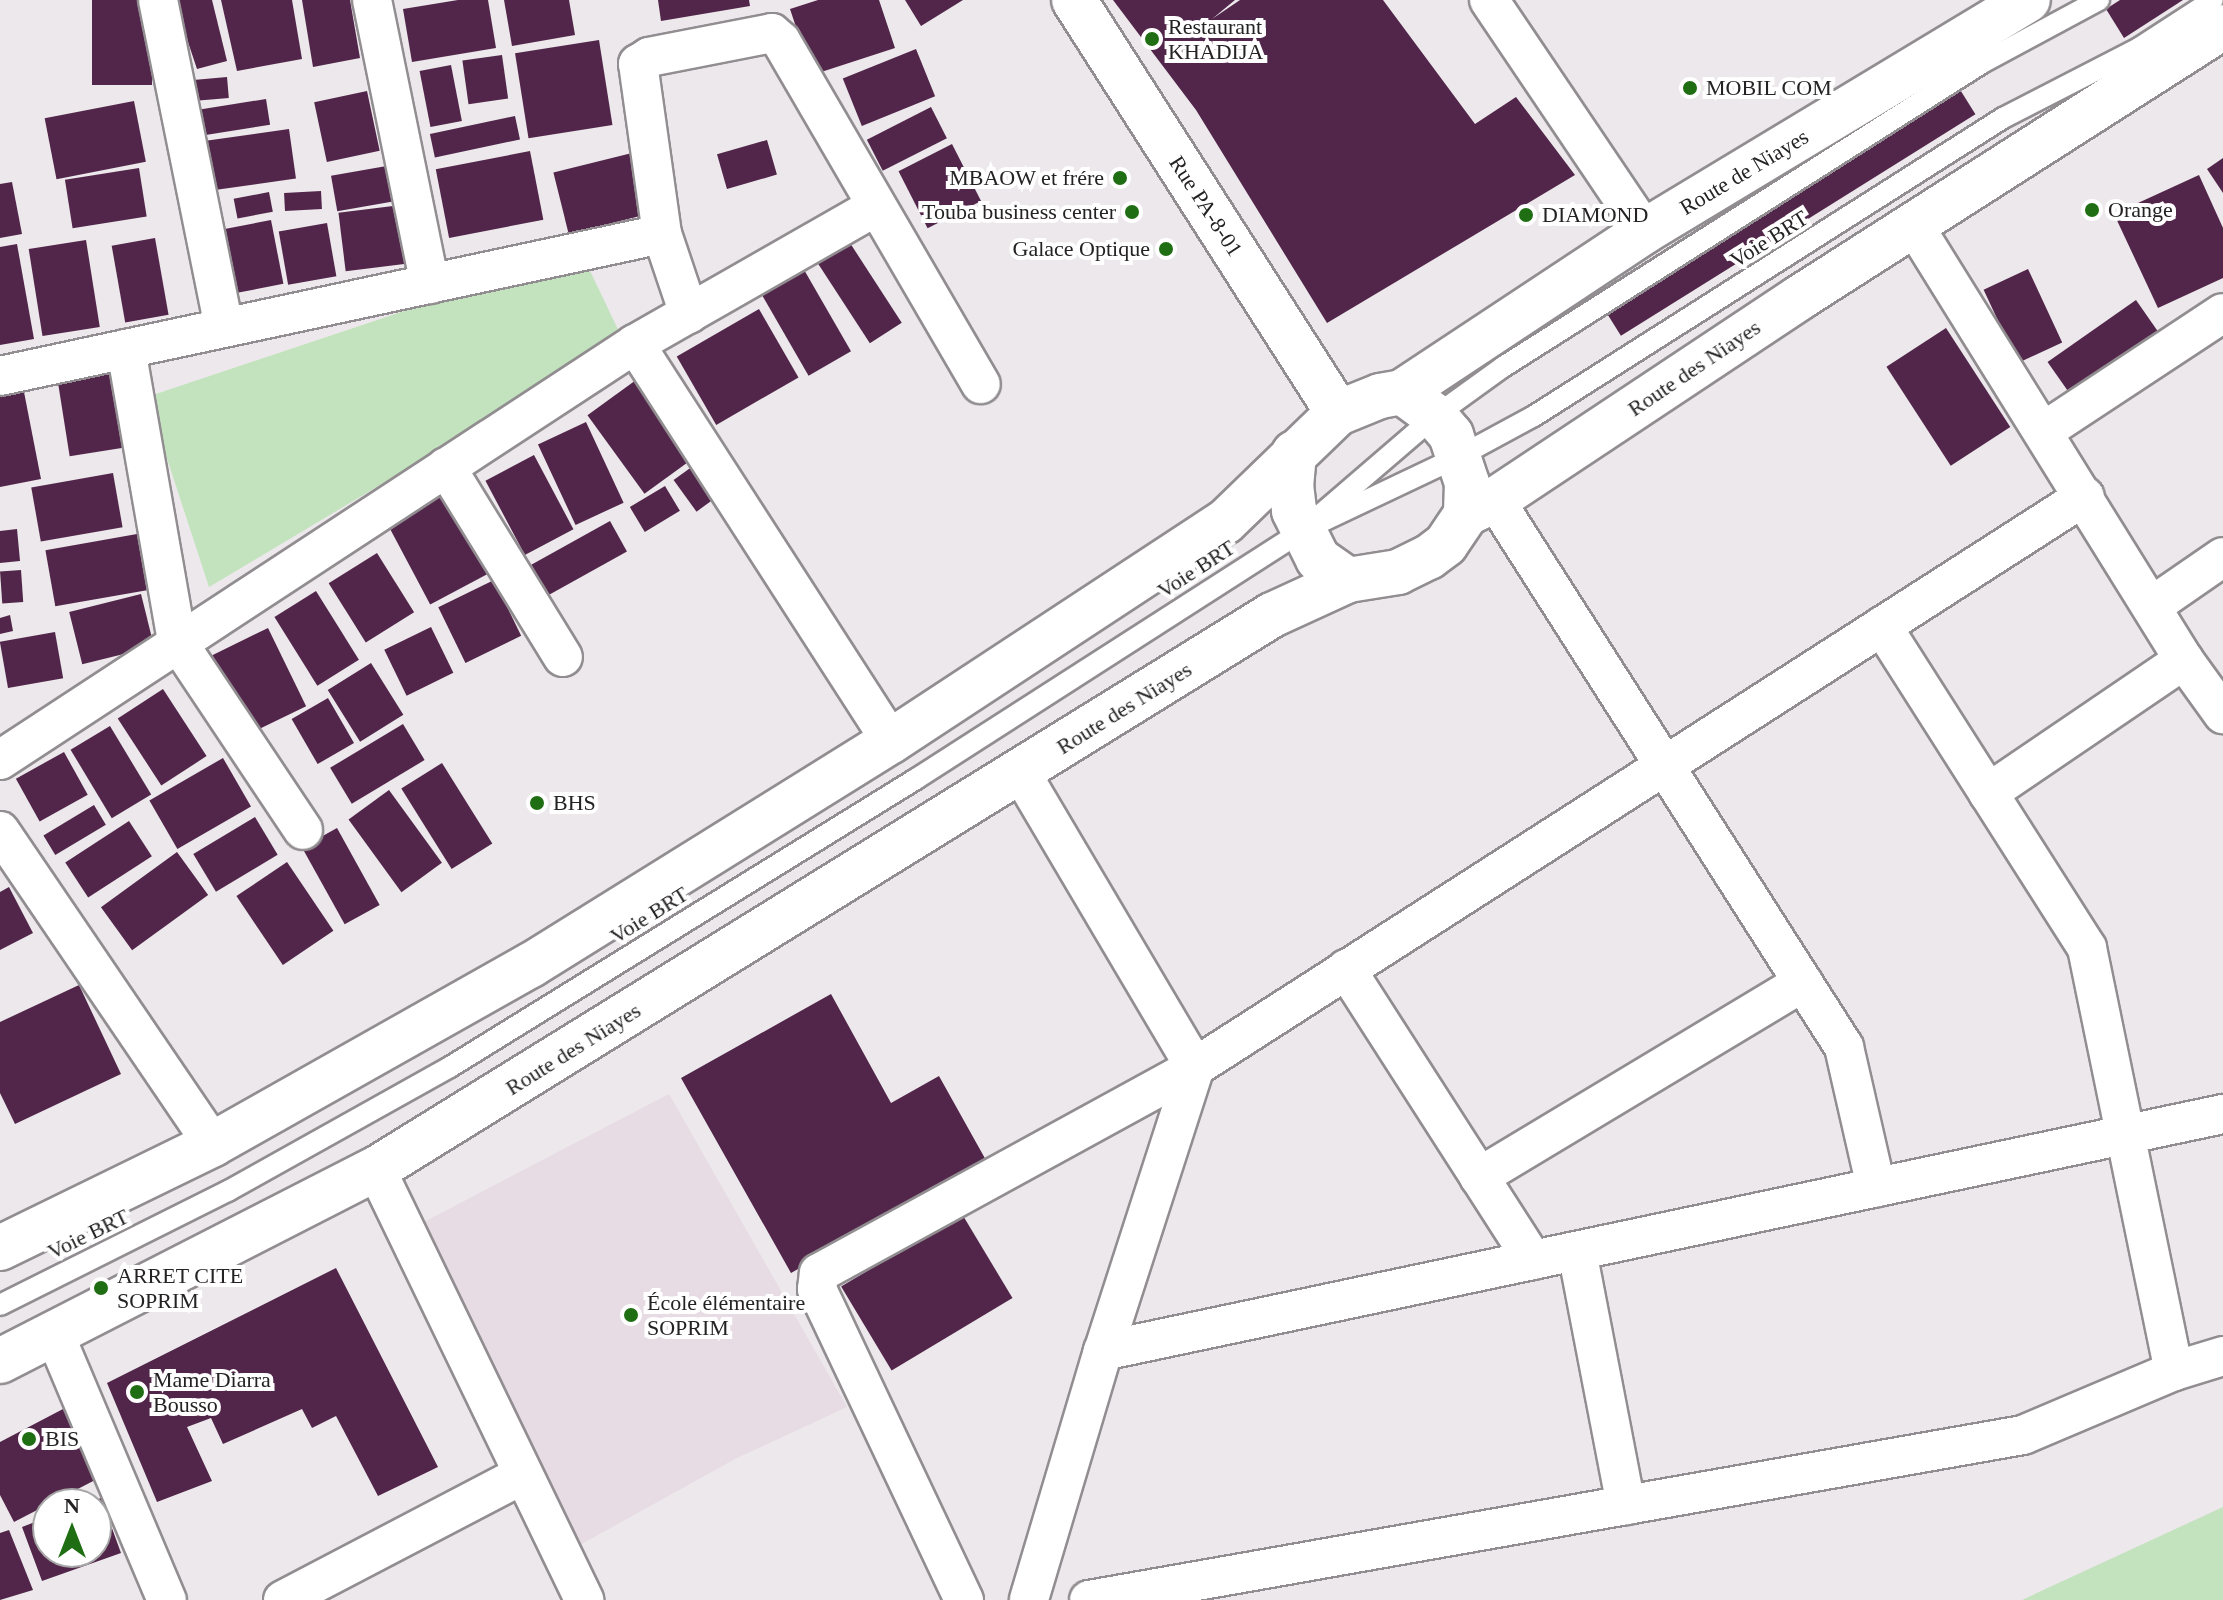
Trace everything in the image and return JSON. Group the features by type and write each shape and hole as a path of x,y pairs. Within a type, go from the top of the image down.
{"main road":[{"name":"Rue PA-8-01","path":"1074,0 1338,413"},
{"name":"Route de Niayes","path":"1338,413 1380,396 1418,404 1645,231 2028,0"},
{"name":"Route des Niayes","path":"0,1361 376,1169 1272,615 1348,580 1398,572 1429,557 1446,544 1481,507 1913,224 2223,27"},
{"path":"1418,404 1451,435 1467,483 1481,507"},
{"path":"0,1248 213,1144 531,965 891,741 1225,522 1338,413"},
{"path":"1294,453 1292,498 1302,531 1318,559 1348,580"}],"street":[{"path":"158,0 224,327"},
{"path":"372,0 430,284"},
{"path":"1489,0 1645,231"},
{"path":"689,314 662,234 638,64 649,57 772,33 781,41 875,207 981,384"},
{"path":"0,760 177,641 635,344 875,207"},
{"path":"1913,224 2085,496 2184,660 2223,714"},
{"path":"0,376 662,234"},
{"path":"2044,431 2223,313"},
{"path":"635,344 891,741"},
{"path":"126,349 177,641 303,830"},
{"path":"446,467 563,657"},
{"path":"964,1600 817,1289 819,1273 1195,1067 2085,496"},
{"path":"1481,507 1665,765 1844,1047 1876,1187"},
{"path":"2152,606 2223,557"},
{"path":"1882,626 2087,948 2174,1371"},
{"path":"1988,793 2184,660"},
{"path":"1021,773 1195,1067 1103,1351 1029,1600"},
{"path":"0,831 213,1144"},
{"path":"1346,969 1533,1260"},
{"path":"1479,1177 1803,982"},
{"path":"1103,1351 2223,1114"},
{"path":"376,1169 584,1600"},
{"path":"1577,1251 1626,1505"},
{"path":"54,1333 167,1600"},
{"path":"1089,1600 2023,1435 2174,1371 2223,1356"},
{"path":"283,1600 522,1475"}],"lane":[{"name":"Voie BRT","path":"1302,531 1418,404 1503,367 1982,63 2099,0"},
{"name":"Voie BRT","path":"0,1305 228,1191 450,1067 916,779 1302,531 1460,456 1547,407 2003,118 2139,48 2213,0"}],"shaded area":[{"name":"École élémentaire SOPRIM","path":"669,1094 847,1407 735,1459 578,1546 424,1222"}],"green space":[{"path":"581,252 623,340 209,587 147,397"},
{"path":"2223,1507 2223,1600 2022,1600"}],"building":[{"path":"92,0 152,0 152,85 92,85"},
{"path":"174,0 212,0 227,61 197,69"},
{"path":"221,0 292,0 302,59 237,71"},
{"path":"302,0 350,0 360,58 313,67"},
{"path":"458,0 488,0 496,48 412,62 403,9"},
{"path":"504,0 569,0 575,35 512,46"},
{"path":"658,0 749,0 750,6 661,21"},
{"path":"818,0 879,0 895,48 812,75 790,9"},
{"path":"905,0 963,0 921,26"},
{"path":"1113,0 1235,0 1212,19 1240,0 1383,0 1475,124 1516,97 1575,175 1327,323 1196,110"},
{"path":"2120,0 2183,0 2124,38 2106,9"},
{"path":"599,40 612,125 528,138 515,53"},
{"path":"916,49 935,96 862,126 843,79"},
{"path":"502,55 508,99 469,104 462,61"},
{"path":"451,65 462,121 430,127 420,71"},
{"path":"227,77 229,98 184,102 182,81"},
{"path":"1959,88 1975,114 1621,336 1605,310"},
{"path":"367,91 380,151 327,162 314,102"},
{"path":"266,99 270,125 193,137 189,111"},
{"path":"134,101 146,162 57,179 45,118"},
{"path":"931,107 947,138 883,171 867,140"},
{"path":"515,116 520,139 435,158 430,134"},
{"path":"289,129 296,179 206,191 199,142"},
{"path":"767,140 777,175 727,189 717,154"},
{"path":"952,144 981,201 928,228 899,171"},
{"path":"530,151 543,220 449,238 436,169"},
{"path":"632,153 647,214 569,234 553,173"},
{"path":"2223,158 2223,193 2207,169"},
{"path":"398,164 404,199 337,211 331,176"},
{"path":"139,168 147,216 73,228 65,180"},
{"path":"2199,175 2223,228 2223,278 2158,308 2114,214"},
{"path":"12,182 22,234 0,238 0,184"},
{"path":"321,191 322,209 285,211 284,193"},
{"path":"269,192 273,212 237,219 234,199"},
{"path":"401,205 408,264 346,271 338,213"},
{"path":"271,220 283,284 229,294 217,230"},
{"path":"327,223 336,276 288,285 279,232"},
{"path":"155,238 169,315 125,322 112,246"},
{"path":"86,240 100,327 42,336 29,249"},
{"path":"850,243 902,323 870,343 818,264"},
{"path":"17,244 34,339 0,345 0,247"},
{"path":"803,268 851,351 809,376 761,292"},
{"path":"2028,269 2062,342 2018,363 1984,290"},
{"path":"2136,300 2158,331 2069,393 2048,362"},
{"path":"759,309 798,377 716,425 677,357"},
{"path":"1946,328 2010,427 1951,466 1886,367"},
{"path":"114,359 128,447 70,456 56,368"},
{"path":"636,380 693,458 644,494 587,415"},
{"path":"24,392 41,479 0,487 0,396"},
{"path":"586,422 624,503 576,525 538,444"},
{"path":"534,455 573,529 525,555 485,481"},
{"path":"693,466 716,498 697,512 674,480"},
{"path":"113,473 123,527 41,542 31,487"},
{"path":"665,486 680,511 645,532 630,507"},
{"path":"443,490 488,574 430,604 386,521"},
{"path":"610,521 627,552 548,595 531,565"},
{"path":"17,529 20,561 0,563 0,531"},
{"path":"137,534 147,590 55,606 45,550"},
{"path":"377,553 414,612 366,643 329,583"},
{"path":"21,570 23,602 2,603 0,571"},
{"path":"494,580 521,636 465,663 438,607"},
{"path":"316,591 359,660 317,686 274,617"},
{"path":"141,594 154,646 82,664 69,612"},
{"path":"10,615 13,631 0,634 0,618"},
{"path":"431,627 453,673 407,696 384,650"},
{"path":"268,628 306,706 250,733 212,655"},
{"path":"55,632 63,678 8,688 0,642"},
{"path":"371,663 403,715 360,742 328,690"},
{"path":"163,689 207,756 161,786 118,718"},
{"path":"328,698 354,743 318,764 292,719"},
{"path":"403,724 425,760 352,804 330,768"},
{"path":"110,726 151,795 112,818 71,750"},
{"path":"64,752 88,795 40,822 16,779"},
{"path":"223,758 251,806 177,849 149,800"},
{"path":"442,763 492,844 452,869 401,788"},
{"path":"389,790 442,863 401,892 349,819"},
{"path":"94,805 106,825 55,855 43,835"},
{"path":"255,817 278,855 216,892 193,854"},
{"path":"129,821 152,856 88,898 65,862"},
{"path":"337,828 380,905 345,924 302,847"},
{"path":"177,852 208,895 132,950 101,907"},
{"path":"287,862 333,931 283,965 236,896"},
{"path":"9,887 33,933 0,950 0,892"},
{"path":"79,985 121,1074 15,1124 0,1093 0,1022"},
{"path":"831,994 891,1103 939,1076 987,1162 791,1273 681,1078"},
{"path":"962,1214 1012,1298 892,1371 841,1287"},
{"path":"336,1268 438,1467 378,1496 336,1416 312,1428 302,1409 223,1444 211,1418 187,1427 212,1481 157,1502 107,1383"},
{"path":"63,1409 99,1478 80,1488 32,1488 32,1513 14,1522 0,1495 0,1442"},
{"path":"32,1523 32,1554 22,1527"},
{"path":"112,1528 121,1553 112,1556"},
{"path":"9,1530 33,1590 0,1600 0,1533"},
{"path":"37,1568 79,1568 42,1581"}],"place":[{"name":"Restaurant KHADIJA","path":"1152,39"},
{"name":"MOBIL COM","path":"1690,88"},
{"name":"MBAOW et frére","path":"1120,178"},
{"name":"Orange","path":"2092,210"},
{"name":"Touba business center","path":"1132,212"},
{"name":"DIAMOND","path":"1526,215"},
{"name":"Galace Optique","path":"1166,249"},
{"name":"BHS","path":"537,803"},
{"name":"ARRET CITE SOPRIM","path":"101,1288"},
{"name":"École élémentaire SOPRIM","path":"631,1315"},
{"name":"Mame Diarra Bousso","path":"137,1392"},
{"name":"BIS","path":"29,1439"}]}
